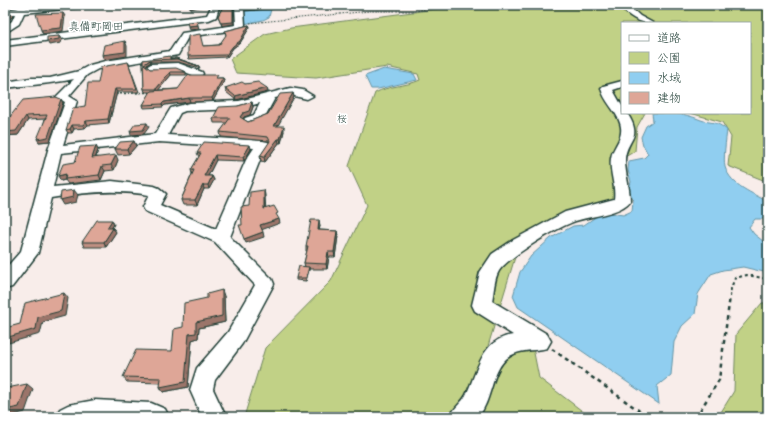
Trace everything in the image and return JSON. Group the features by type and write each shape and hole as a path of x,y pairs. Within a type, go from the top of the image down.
{"street":[{"path":"5,12 22,8 83,5"},
{"path":"5,43 209,17 213,15 219,6 240,7 282,5"},
{"path":"623,5 637,18 647,22"},
{"path":"5,282 28,253 71,101 62,97 65,92 94,67 174,53 185,35 241,26 240,7"},
{"path":"5,30 16,22 22,8"},
{"path":"5,85 31,81 50,81 171,65 178,66 198,74"},
{"path":"621,84 607,88 607,93 621,113"},
{"path":"159,138 175,112 183,108 239,104 283,92 302,93 307,96"},
{"path":"249,121 259,117 270,96"},
{"path":"540,341 482,305 489,272 498,259 519,244 571,216 616,205 622,201 623,194 618,156 629,130 622,114"},
{"path":"56,150 131,140 159,138 263,145 252,160 221,238"},
{"path":"44,194 92,186 120,185 141,188 158,194 151,207 215,233 265,284 235,338 205,375 201,390 214,417"},
{"path":"462,417 474,404 491,359 509,345 540,341"},
{"path":"68,417 95,412 151,415 157,417"}],"path":[{"path":"241,26 266,20 287,20 370,11 417,12 439,5"},
{"path":"458,5 465,6"},
{"path":"114,94 159,92"},
{"path":"696,417 719,380 728,322 731,288 735,278 741,274 754,275 768,279"},
{"path":"540,341 648,417"}],"green space":[{"path":"484,5 768,5 768,182 728,166 731,137 722,122 694,114 751,114 751,22 621,22 621,114 644,114 637,127 635,151 625,157 613,204 567,222 516,254 485,356 472,387 450,417 244,417 265,348 331,281 367,205 349,166 375,93 380,90 409,84 420,80 418,74 387,67 316,78 236,73 230,59 265,34 291,28 451,7"},
{"path":"762,303 768,303 768,417 718,417 734,391 736,334"},
{"path":"533,348 539,378 590,417 474,417 494,370 509,353"}],"water":[{"path":"271,9 269,17 263,20 244,24 243,10"},
{"path":"384,69 414,74 417,80 378,89 371,89 365,76"},
{"path":"652,114 682,114 716,123 723,127 727,130 724,159 728,174 737,184 768,202 768,219 755,219 749,227 754,234 768,245 768,273 743,267 723,270 711,274 698,294 695,314 682,326 674,342 671,375 657,386 659,404 518,307 513,296 520,272 531,256 551,238 573,226 584,225 597,216 610,213 623,215 632,211 633,201 629,189 631,182 628,170 629,161 644,158 648,154 641,137 646,126 653,121"}],"building":[{"path":"189,5 200,5 190,7"},
{"path":"224,5 233,5 233,22 221,23 218,16"},
{"path":"5,12 11,13 5,20"},
{"path":"63,13 61,28 41,30 36,14"},
{"path":"197,21 198,25 188,26 187,22"},
{"path":"249,25 240,41 233,46 226,55 188,56 188,36 200,34 203,46 219,45 226,35 225,31"},
{"path":"59,36 59,39 47,41 47,37"},
{"path":"125,41 125,52 102,55 104,45"},
{"path":"170,56 170,59 176,58 199,66 177,59 150,60 144,64 150,69 176,68 186,72 170,72 156,89 144,89 143,60"},
{"path":"128,62 137,89 115,89 108,119 86,121 83,125 72,125 70,129 66,130 73,108 85,106 88,83 98,83 101,67"},
{"path":"188,75 218,75 216,78 223,78 212,98 189,98 164,102 162,104 143,105 151,91 178,89"},
{"path":"242,82 245,84 258,82 267,88 235,96 225,88"},
{"path":"293,93 274,126 284,126 280,139 278,139 264,157 260,156 270,141 268,137 220,132 230,118 213,118 219,107 238,106 252,102 249,111 243,113 240,117 248,122 268,114 280,94"},
{"path":"56,97 61,99 48,137 37,139 47,115 26,116 16,131 5,132 5,119 9,118 23,100"},
{"path":"147,123 143,130 130,131 135,124"},
{"path":"134,141 127,149 115,149 120,142"},
{"path":"204,142 250,145 243,157 215,155 204,176 212,176 208,185 203,185 195,200 181,200 194,170 191,170 201,153 197,153"},
{"path":"96,146 92,158 116,155 111,165 102,166 99,175 65,179 66,174 58,176 63,164 75,162 80,147"},
{"path":"74,190 73,197 60,200 61,192"},
{"path":"264,190 264,209 274,206 278,213 276,214 279,219 260,225 263,232 244,239 239,225 242,225 241,207 249,206 250,192"},
{"path":"97,220 112,220 107,228 113,228 104,242 82,242"},
{"path":"311,220 319,220 318,230 337,231 334,252 328,252 326,264 304,263 308,246 306,246"},
{"path":"299,266 309,267 306,278 296,278"},
{"path":"222,290 222,316 196,322 196,333 189,334 185,382 160,387 161,378 123,377 136,350 172,351 174,329 183,327 184,303 207,298 207,294"},
{"path":"64,293 61,311 38,317 36,329 5,338 5,328 20,324 25,303"},
{"path":"27,384 19,407 5,410 5,393 7,388"}],"district":[{"name":"真備町岡田","path":"96,26"},
{"name":"桜","path":"342,119"}]}
